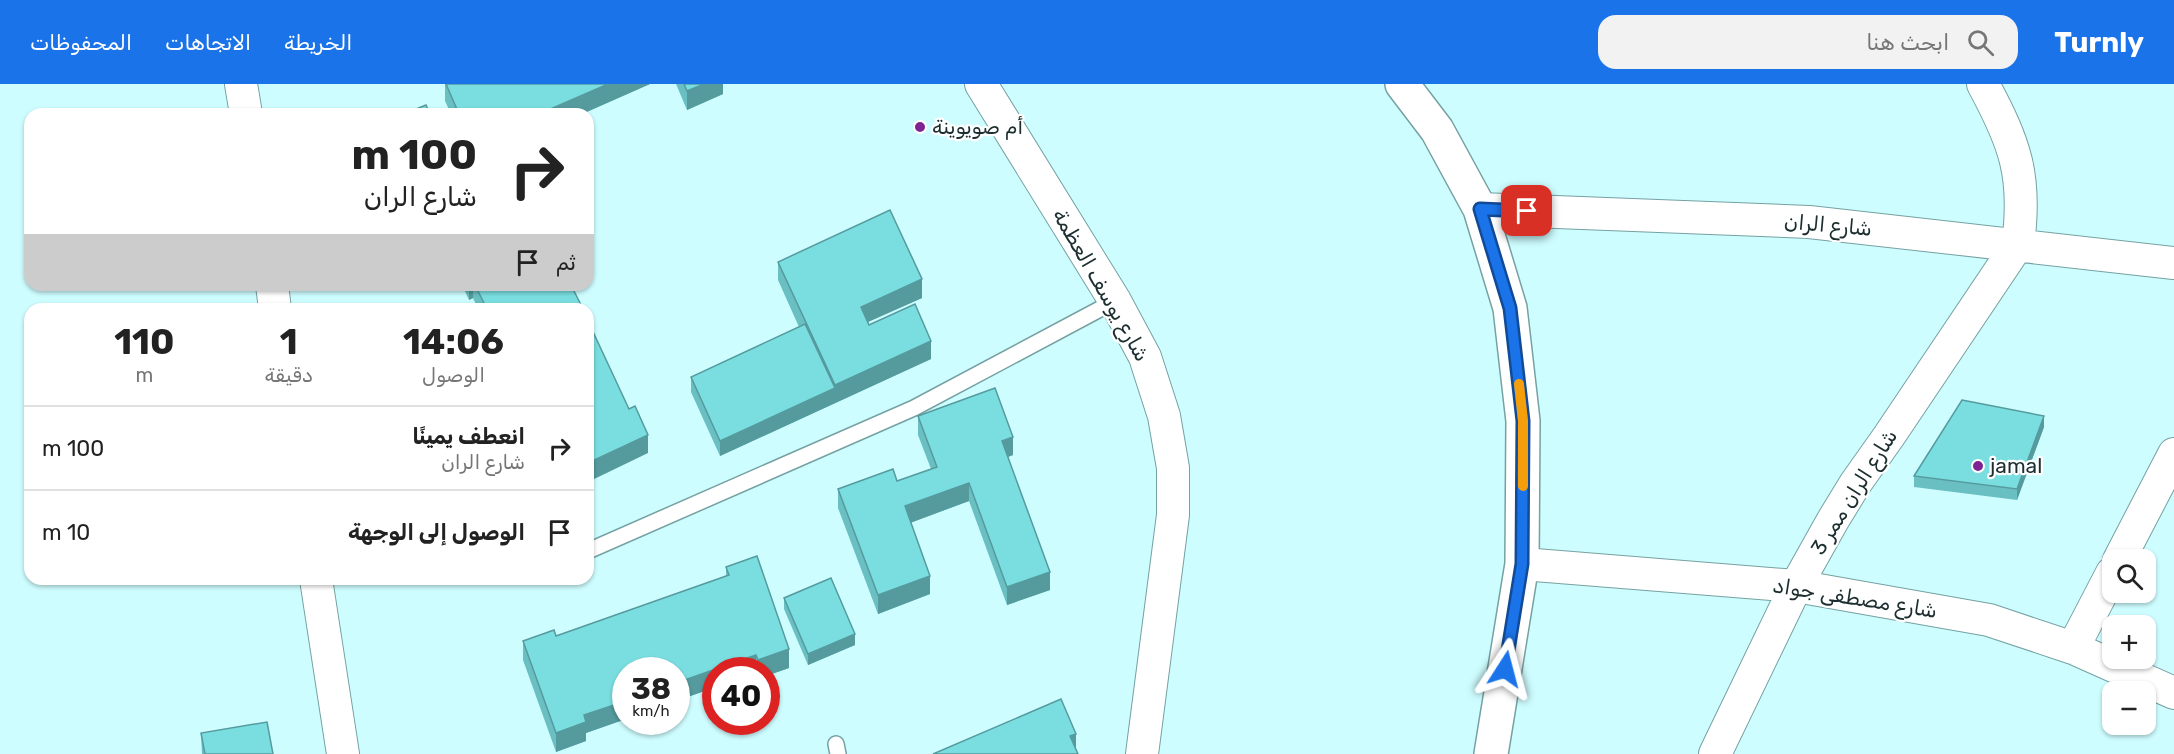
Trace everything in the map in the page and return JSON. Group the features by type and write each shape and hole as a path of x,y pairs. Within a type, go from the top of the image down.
{"street":[{"path":"241,84 245,108"},
{"name":"شارع يوسف العظمة","path":"981,84 1115,301 1145,357 1164,416 1173,468 1173,516 1142,754"},
{"path":"1402,84 1437,130 1480,209 1510,308 1523,421 1522,564 1491,754"},
{"path":"1983,84 1998,112 2015,153 2022,203 2018,244"},
{"name":"شارع الران","path":"1480,209 1809,222 2174,263"},
{"name":"شارع الران ممر 3","path":"1715,754 1796,586 1855,484 2018,244"},
{"path":"2125,549 2174,454"},
{"name":"شارع مصطفى جواد","path":"1522,564 1796,586 1989,620 2073,648 2174,693"},
{"path":"317,585 343,754"},
{"path":"2073,648 2102,592"}],"lane":[{"path":"594,548 914,408 1115,301"}],"building":[{"path":"446,84 608,84 553,108 456,108"},
{"path":"684,84 704,84 687,91"},
{"path":"890,210 922,279 861,307 869,325 915,304 931,341 835,385 778,262"},
{"path":"478,291 574,291 580,303 484,303"},
{"path":"805,324 835,388 720,441 691,377"},
{"path":"594,334 629,409 635,406 648,435 594,460"},
{"path":"995,388 1013,437 1002,441 1050,572 1007,587 969,483 905,506 930,576 878,595 838,489 893,469 897,481 937,467 918,416"},
{"name":"jamal","path":"1962,400 2044,416 2017,489 1914,476"},
{"path":"757,556 789,649 766,657 757,657 756,655 702,657 702,674 690,678 690,657 612,657 612,706 584,715 586,722 556,733 523,641 554,630 556,636 729,575 726,567"},
{"path":"831,578 855,634 808,654 784,598"},
{"path":"1061,699 1076,734 1070,736 1078,754 933,754"},
{"path":"267,722 273,754 205,754 201,733"}],"slow traffic":[{"path":"1519,384 1523,421 1523,486"}],"place":[{"name":"أم صويوينة","path":"920,127"},
{"name":"jamal","path":"1978,466"}],"route":[{"path":"1505,669 1522,564 1523,421 1510,308 1480,209 1527,211"}]}
